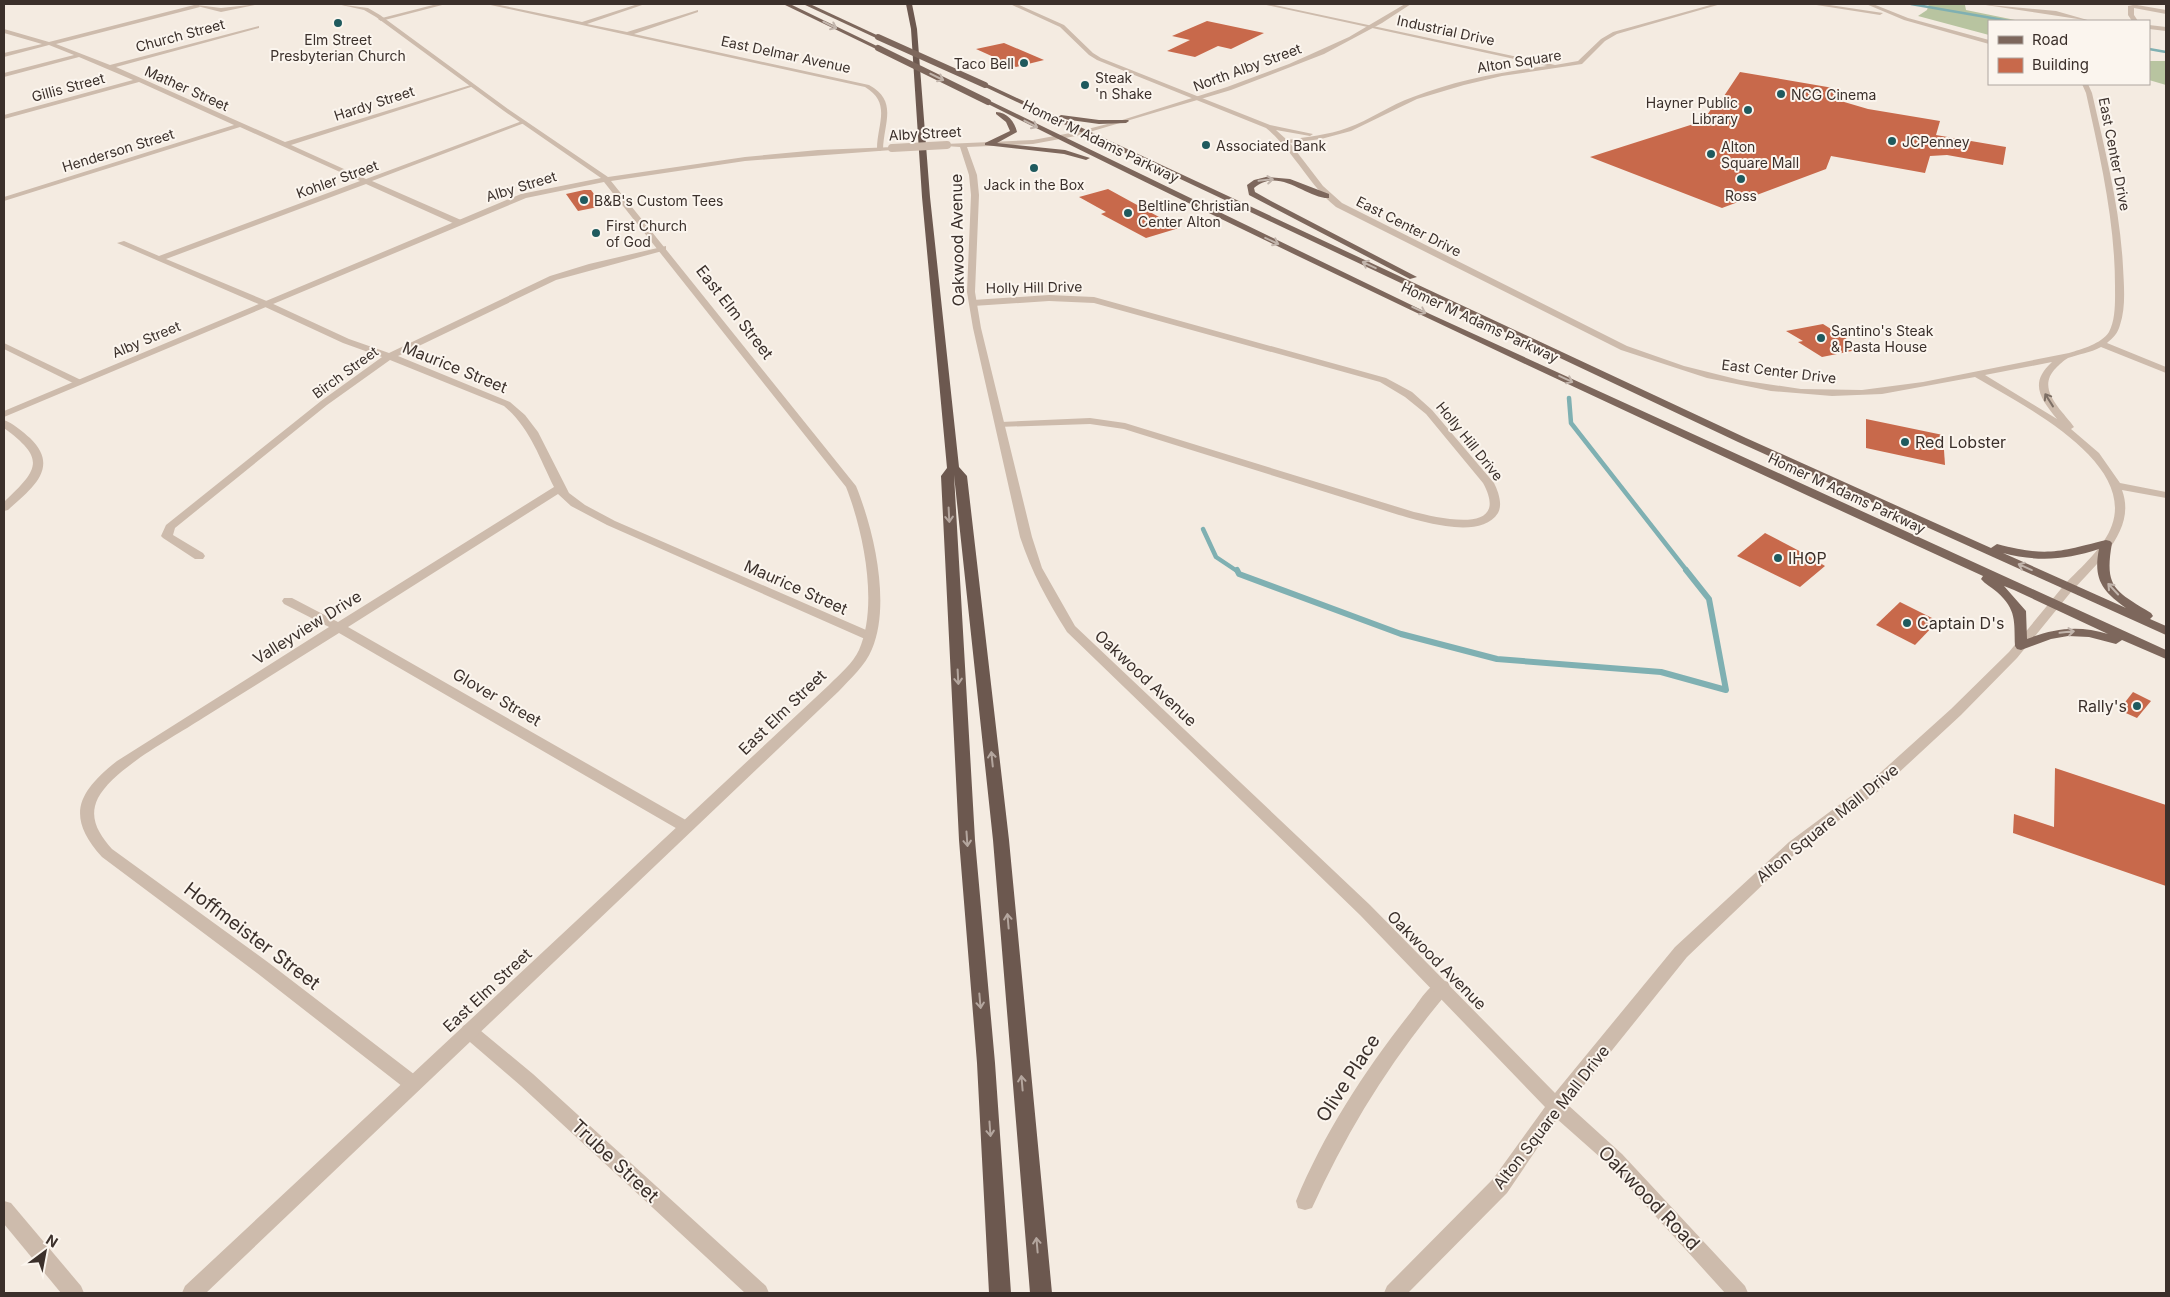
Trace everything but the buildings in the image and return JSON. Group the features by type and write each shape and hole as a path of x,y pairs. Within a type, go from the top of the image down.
{"highway":[{"path":"909,4 914,29 926,197 953,468 961,476 1000,830 1041,1293"},
{"path":"953,468 946,476 965,801 986,1063 1000,1293"}],"main road":[{"name":"Homer M Adams Parkway","path":"786,4 1058,138 1649,419 2166,656"},
{"name":"Homer M Adams Parkway","path":"806,4 985,85 1742,440 2166,629"},
{"path":"963,90 1014,126 1014,132 987,144"},
{"path":"1042,112 1092,121 1126,121"},
{"path":"1114,146 1109,138 1113,130 1126,121"},
{"path":"987,144 1065,152 1128,171"},
{"path":"1326,196 1281,180 1258,181 1250,187 1252,193 1268,203 1526,334 1742,440"},
{"path":"1947,532 2033,557 2052,558 2069,555 2106,543 2102,563 2104,580 2115,593 2166,629"},
{"path":"1933,549 1985,577 2002,590 2020,610 2021,646 2048,634 2087,631 2166,656"}],"street":[{"path":"192,4 221,10 256,4"},
{"name":"East Elm Street","path":"192,1293 834,688 856,663 866,648 869,636 874,587 858,500 851,486 663,248 606,179 366,9 339,4"},
{"path":"381,19 442,4"},
{"name":"East Delmar Avenue","path":"489,4 857,83 880,93 885,104 880,149"},
{"path":"581,24 643,4"},
{"name":"East Center Drive","path":"1013,4 1062,26 1091,54 1099,59 1260,123 1286,142 1326,196 1350,212 1648,358 1704,375 1788,390 1850,393 1899,389 2064,356 2101,344 2112,334 2117,325 2117,252 2110,190 2085,85"},
{"name":"Industrial Drive","path":"1264,4 1565,67"},
{"name":"North Alby Street","path":"1084,133 1197,99 1302,62 1374,27 1408,4"},
{"name":"Alton Square","path":"1286,142 1349,130 1414,98 1462,84 1510,73 1565,67 1585,61 1603,40 1615,32 1719,4"},
{"path":"1813,4 1892,15 1988,42"},
{"path":"1822,5 1856,4"},
{"path":"1869,4 1892,15"},
{"path":"1982,4 2056,13 2084,20"},
{"path":"2134,20 2131,15 2133,5 2166,12"},
{"path":"4,55 198,6"},
{"path":"628,34 696,10"},
{"name":"Church Street","path":"110,67 257,27"},
{"path":"2150,27 2166,29"},
{"name":"Mather Street","path":"4,31 80,54 458,222"},
{"path":"4,75 80,54"},
{"path":"1502,54 1515,64 1510,73"},
{"name":"Gillis Street","path":"4,117 139,80"},
{"name":"Hardy Street","path":"284,145 472,85"},
{"name":"Kohler Street","path":"158,259 524,122"},
{"path":"1260,123 1292,132 1330,135"},
{"name":"Henderson Street","path":"4,199 241,125"},
{"name":"Alby Street","path":"4,414 458,222 524,196 606,179 781,154 987,144 1058,138 1084,133"},
{"name":"Oakwood Avenue","path":"962,145 970,161 975,195 971,258 973,303 983,355 1026,537 1036,568 1071,629 1344,889 1442,987 1556,1106"},
{"name":"Maurice Street","path":"121,243 266,304 346,341 487,394 517,411 544,452 560,488 565,495 577,504 611,523 869,636"},
{"name":"Birch Street","path":"199,556 167,536 170,527 324,403 388,357 553,278 663,248"},
{"name":"Holly Hill Drive","path":"973,303 1049,298 1094,300 1382,380 1402,389 1426,408 1490,486 1496,505 1492,514 1484,521 1463,524 1440,522 1403,513 1125,426 1090,421 1001,425"},
{"path":"2101,344 2166,370"},
{"path":"4,346 78,382"},
{"path":"2064,356 2045,375 2042,382 2044,392 2078,438"},
{"name":"Alton Square Mall Drive","path":"1394,1293 1500,1186 1556,1106 1681,952 1794,846 1876,786 1978,691 2021,646 2106,543 2119,523 2121,510 2117,486 2109,471 2078,438 1976,374"},
{"path":"4,423 31,445 40,456 41,464 38,474 4,508"},
{"path":"2117,486 2166,495"},
{"name":"Valleyview Drive","path":"86,809 90,797 114,772 157,741 560,488"},
{"name":"Glover Street","path":"288,601 338,627 686,827"},
{"name":"Hoffmeister Street","path":"86,809 87,823 94,838 107,853 264,968 413,1084"},
{"name":"Olive Place","path":"1306,1201 1330,1147 1366,1086 1408,1026 1442,987"},
{"name":"Trube Street","path":"469,1031 527,1080 759,1293"},
{"name":"Oakwood Road","path":"1556,1106 1616,1160 1738,1293"},
{"path":"4,1210 74,1293"}],"green space":[{"path":"1929,4 1967,4 1965,5 1966,10 2015,20 1988,20 1988,35 1918,16 1927,10"},
{"path":"2150,61 2166,61 2166,85 2150,80"}],"waterway":[{"path":"1911,4 2003,20"},
{"path":"2150,49 2166,52"},
{"path":"1569,398 1571,423 1687,571"},
{"path":"1203,529 1216,557 1237,571"},
{"path":"1237,570 1239,574 1401,634 1497,659 1661,672 1726,690 1709,599 1686,570"}],"place":[{"name":"Elm Street Presbyterian Church","path":"338,23"},
{"name":"Taco Bell","path":"1024,63"},
{"name":"Steak 'n Shake","path":"1085,85"},
{"name":"NCG Cinema","path":"1781,94"},
{"name":"Hayner Public Library","path":"1748,110"},
{"name":"JCPenney","path":"1892,141"},
{"name":"Associated Bank","path":"1206,145"},
{"name":"Alton Square Mall","path":"1711,154"},
{"name":"Jack in the Box","path":"1034,168"},
{"name":"Ross","path":"1741,179"},
{"name":"B&B's Custom Tees","path":"584,200"},
{"name":"Beltline Christian Center Alton","path":"1128,213"},
{"name":"First Church of God","path":"596,233"},
{"name":"Santino's Steak & Pasta House","path":"1821,338"},
{"name":"Red Lobster","path":"1905,442"},
{"name":"IHOP","path":"1778,558"},
{"name":"Captain D's","path":"1907,623"},
{"name":"Rally's","path":"2137,706"}]}
